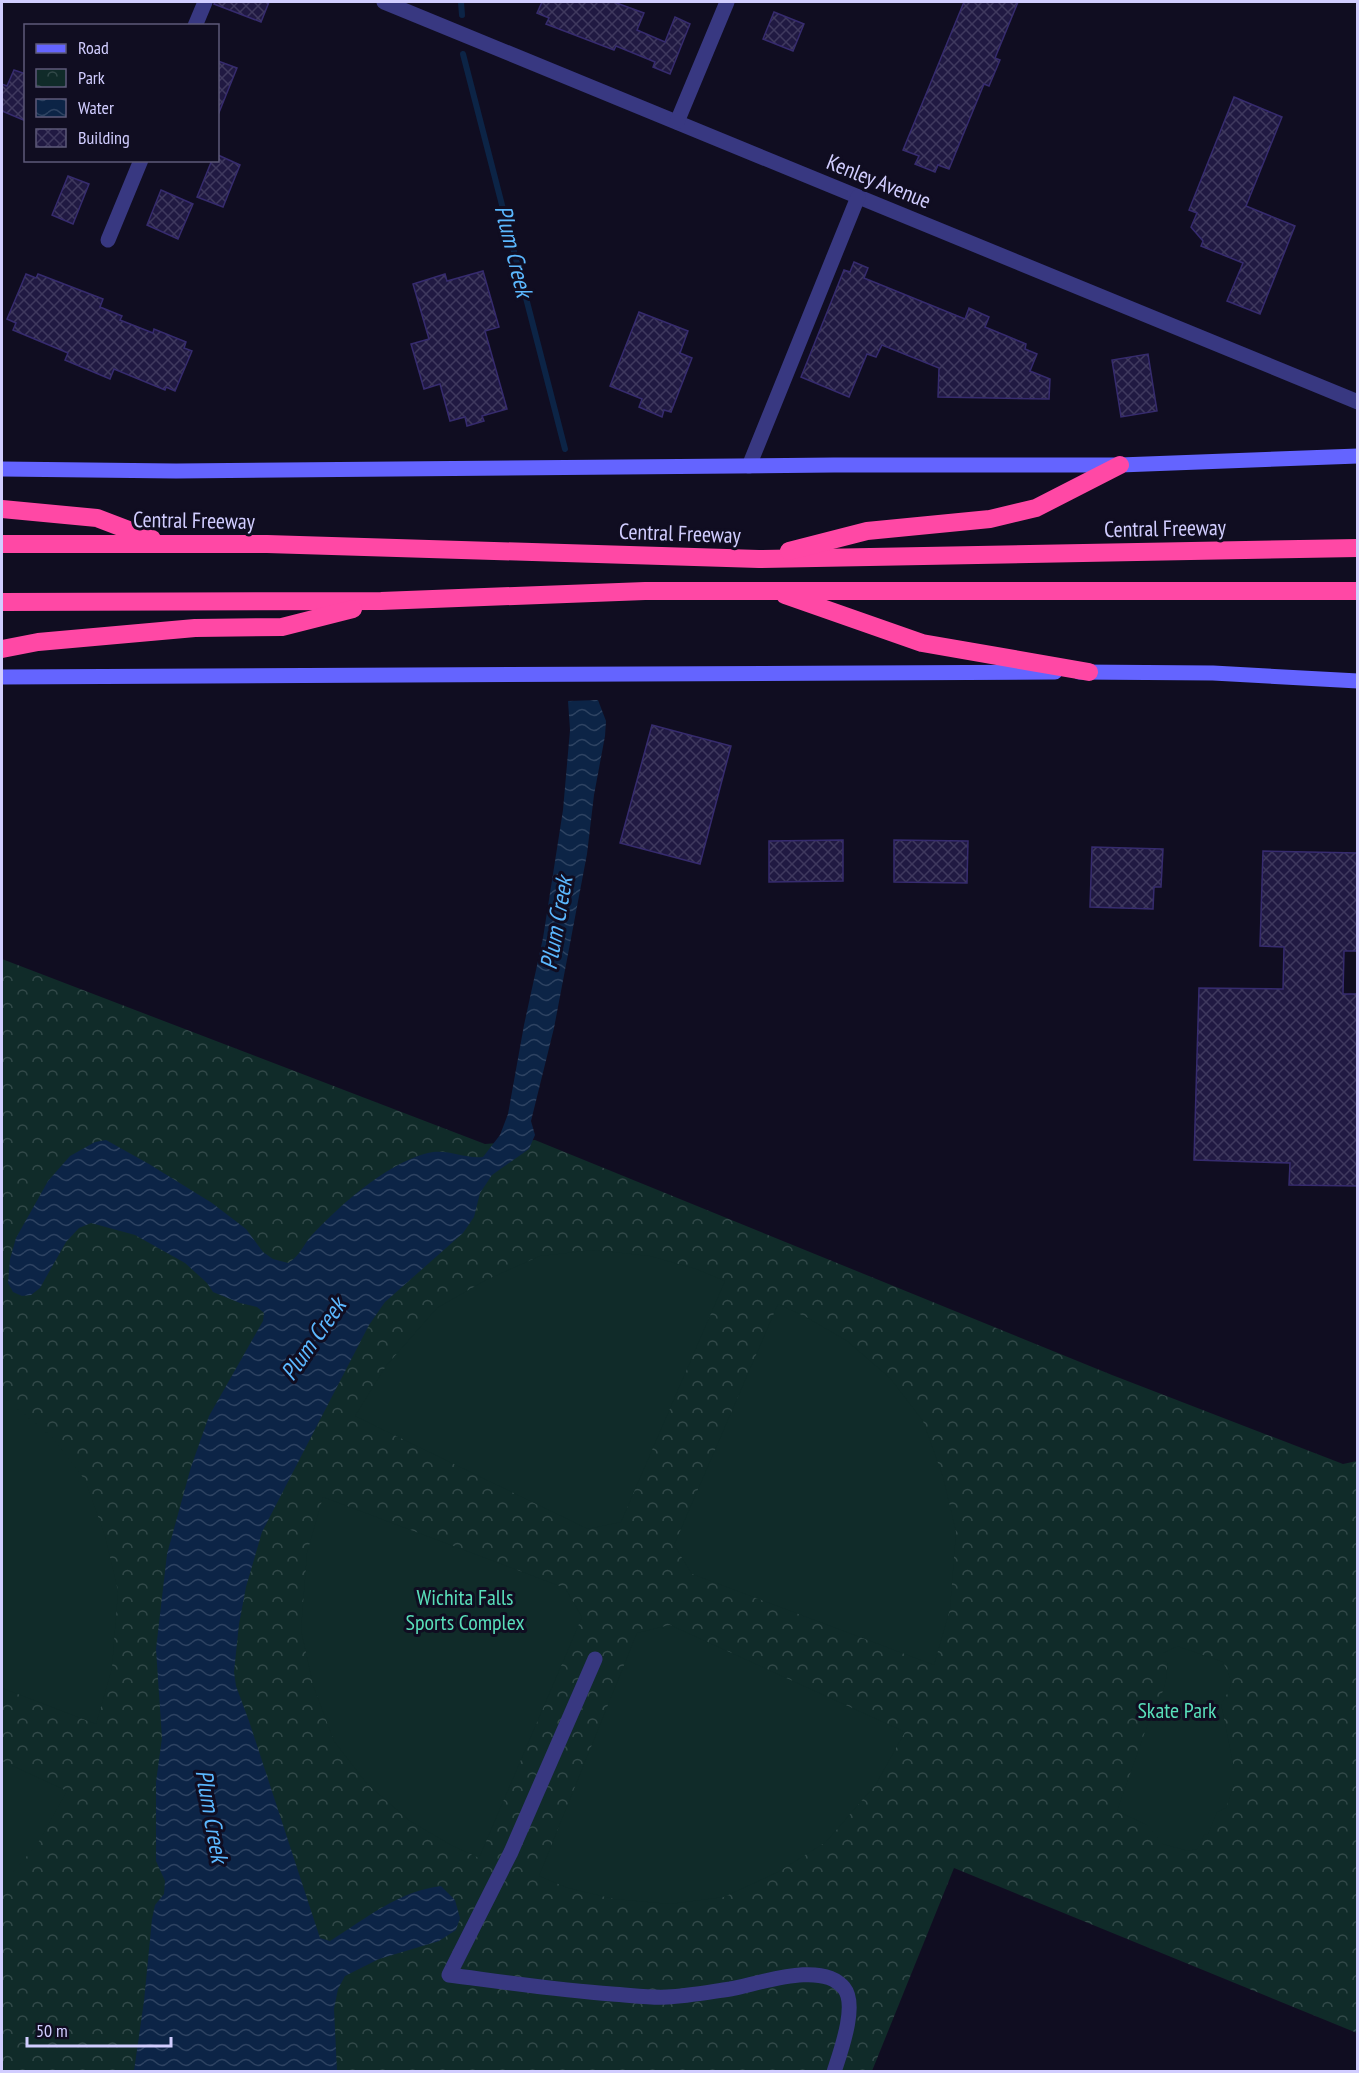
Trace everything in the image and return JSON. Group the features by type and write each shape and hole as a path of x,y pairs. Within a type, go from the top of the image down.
{"highway":[{"path":"759,559 867,531 990,519 1036,508 1120,465"},
{"path":"2,510 97,518 162,543"},
{"name":"Central Freeway","path":"2,544 162,543 759,559 1358,548"},
{"path":"772,590 922,643 1089,672"},
{"path":"2,602 381,601 645,591 1358,591"},
{"path":"2,649 38,642 195,628 282,627 381,601"}],"main road":[{"path":"2,469 176,471 1120,465 1358,456"},
{"path":"2,677 1089,672 1213,674 1358,681"}],"street":[{"path":"196,24 205,2"},
{"name":"Kenley Avenue","path":"384,2 1358,402"},
{"path":"678,122 727,2"},
{"path":"108,240 140,162"},
{"path":"749,466 858,197"},
{"path":"595,1659 511,1852 448,1975 565,1991 665,1997 732,1989 789,1976 820,1975 844,1988 850,2001 844,2042 834,2072"}],"green space":[{"name":"Wichita Falls Sports Complex","path":"2,959 485,1144 535,1140 1112,1375 1343,1464 1357,1461 1357,2033 954,1868 872,2071 2,2071"},
{"path":"594,1250 650,1256 696,1269 725,1281 621,1522 588,1529 355,1416 386,1366 437,1308 486,1280 540,1256"},
{"path":"778,1304 847,1341 890,1378 923,1421 943,1477 956,1532 950,1609 934,1665 692,1574 674,1545"},
{"path":"2,1396 52,1437 85,1480 105,1536 118,1591 112,1668 96,1724 2,1688"},
{"path":"323,1497 565,1588 582,1617 479,1858 410,1821 367,1784 334,1741 313,1685 301,1630 307,1553"},
{"path":"670,1625 905,1732 876,1784 826,1842 778,1872 724,1897 670,1904 614,1899 568,1888 539,1876 637,1633"},
{"name":"Skate Park","path":"1177,1646 1223,1662 1231,1683 1221,1704 1234,1768 1234,1784 1226,1808 1217,1812 1208,1834 1204,1835 1197,1849 1188,1851 1163,1844 1147,1825 1117,1811 1151,1715 1165,1684 1167,1663 1162,1660 1162,1654"},
{"path":"2,1761 67,1791 38,1843 2,1885"}],"water":[{"path":"598,700 606,721 605,736 594,795 587,854 554,1028 531,1121 535,1135 529,1149 492,1175 480,1193 474,1217 463,1233 385,1302 369,1325 262,1532 246,1587 239,1624 234,1672 236,1686 320,1938 330,1941 369,1915 397,1900 441,1886 455,1900 460,1918 456,1930 439,1941 379,1959 345,1976 338,1989 334,2009 337,2071 134,2071 152,1919 155,1905 164,1894 165,1881 156,1861 156,1782 162,1738 156,1649 167,1554 191,1467 209,1416 263,1321 264,1313 257,1307 213,1292 207,1283 185,1263 135,1235 91,1223 79,1228 66,1242 40,1288 31,1295 22,1296 13,1292 8,1283 10,1259 16,1238 48,1181 70,1156 95,1142 106,1140 212,1203 246,1229 263,1252 273,1259 288,1263 296,1257 312,1235 336,1211 378,1177 394,1168 432,1152 483,1157 500,1135 508,1114 543,938 563,810 570,730 568,701"}],"building":[{"path":"215,2 269,2 261,22 214,4"},
{"path":"542,2 614,2 644,13 637,30 665,42 675,17 690,24 670,74 653,67 655,62 616,46 614,50 546,24 549,18 537,13"},
{"path":"964,2 1018,2 995,58 1000,60 989,86 984,84 949,169 938,165 935,172 915,164 919,156 903,150"},
{"path":"774,12 804,24 793,51 763,39"},
{"path":"219,61 237,68 219,113"},
{"path":"14,70 24,73 24,120 2,111 2,84 7,86"},
{"path":"1234,97 1282,117 1246,206 1295,226 1260,314 1227,301 1243,263 1201,246 1203,241 1191,227 1197,213 1189,210"},
{"path":"219,155 240,165 223,207 197,197 211,162 219,162"},
{"path":"68,176 89,184 73,224 52,215"},
{"path":"161,190 193,204 178,239 147,225"},
{"path":"854,262 868,268 864,278 965,319 969,308 989,317 985,327 1026,344 1025,349 1037,354 1030,371 1050,379 1049,399 938,397 939,368 882,345 876,357 867,354 849,397 801,377 844,270 850,272"},
{"path":"483,271 499,327 485,331 507,409 482,416 484,421 467,426 465,417 450,421 440,384 424,389 411,344 429,339 413,284 445,274 447,281"},
{"path":"26,274 36,278 38,274 103,299 100,307 122,316 120,320 153,333 154,329 186,342 184,348 192,351 175,391 166,387 165,390 114,369 110,379 65,360 68,353 13,330 16,323 7,319"},
{"path":"639,312 688,331 680,353 692,358 671,412 664,410 662,417 639,407 642,399 610,386"},
{"path":"1148,354 1157,411 1121,417 1112,360"},
{"path":"652,725 731,746 700,864 620,843"},
{"path":"843,840 843,881 769,882 769,841"},
{"path":"894,840 968,841 967,883 894,882"},
{"path":"1092,847 1163,849 1161,887 1154,887 1153,909 1090,907"},
{"path":"1263,851 1358,853 1358,951 1344,951 1343,994 1358,994 1358,1186 1289,1185 1290,1163 1194,1160 1199,988 1283,989 1284,947 1260,946"}],"waterway":[{"name":"Plum Creek","path":"461,2 462,15"},
{"name":"Plum Creek","path":"463,54 565,449"}]}
